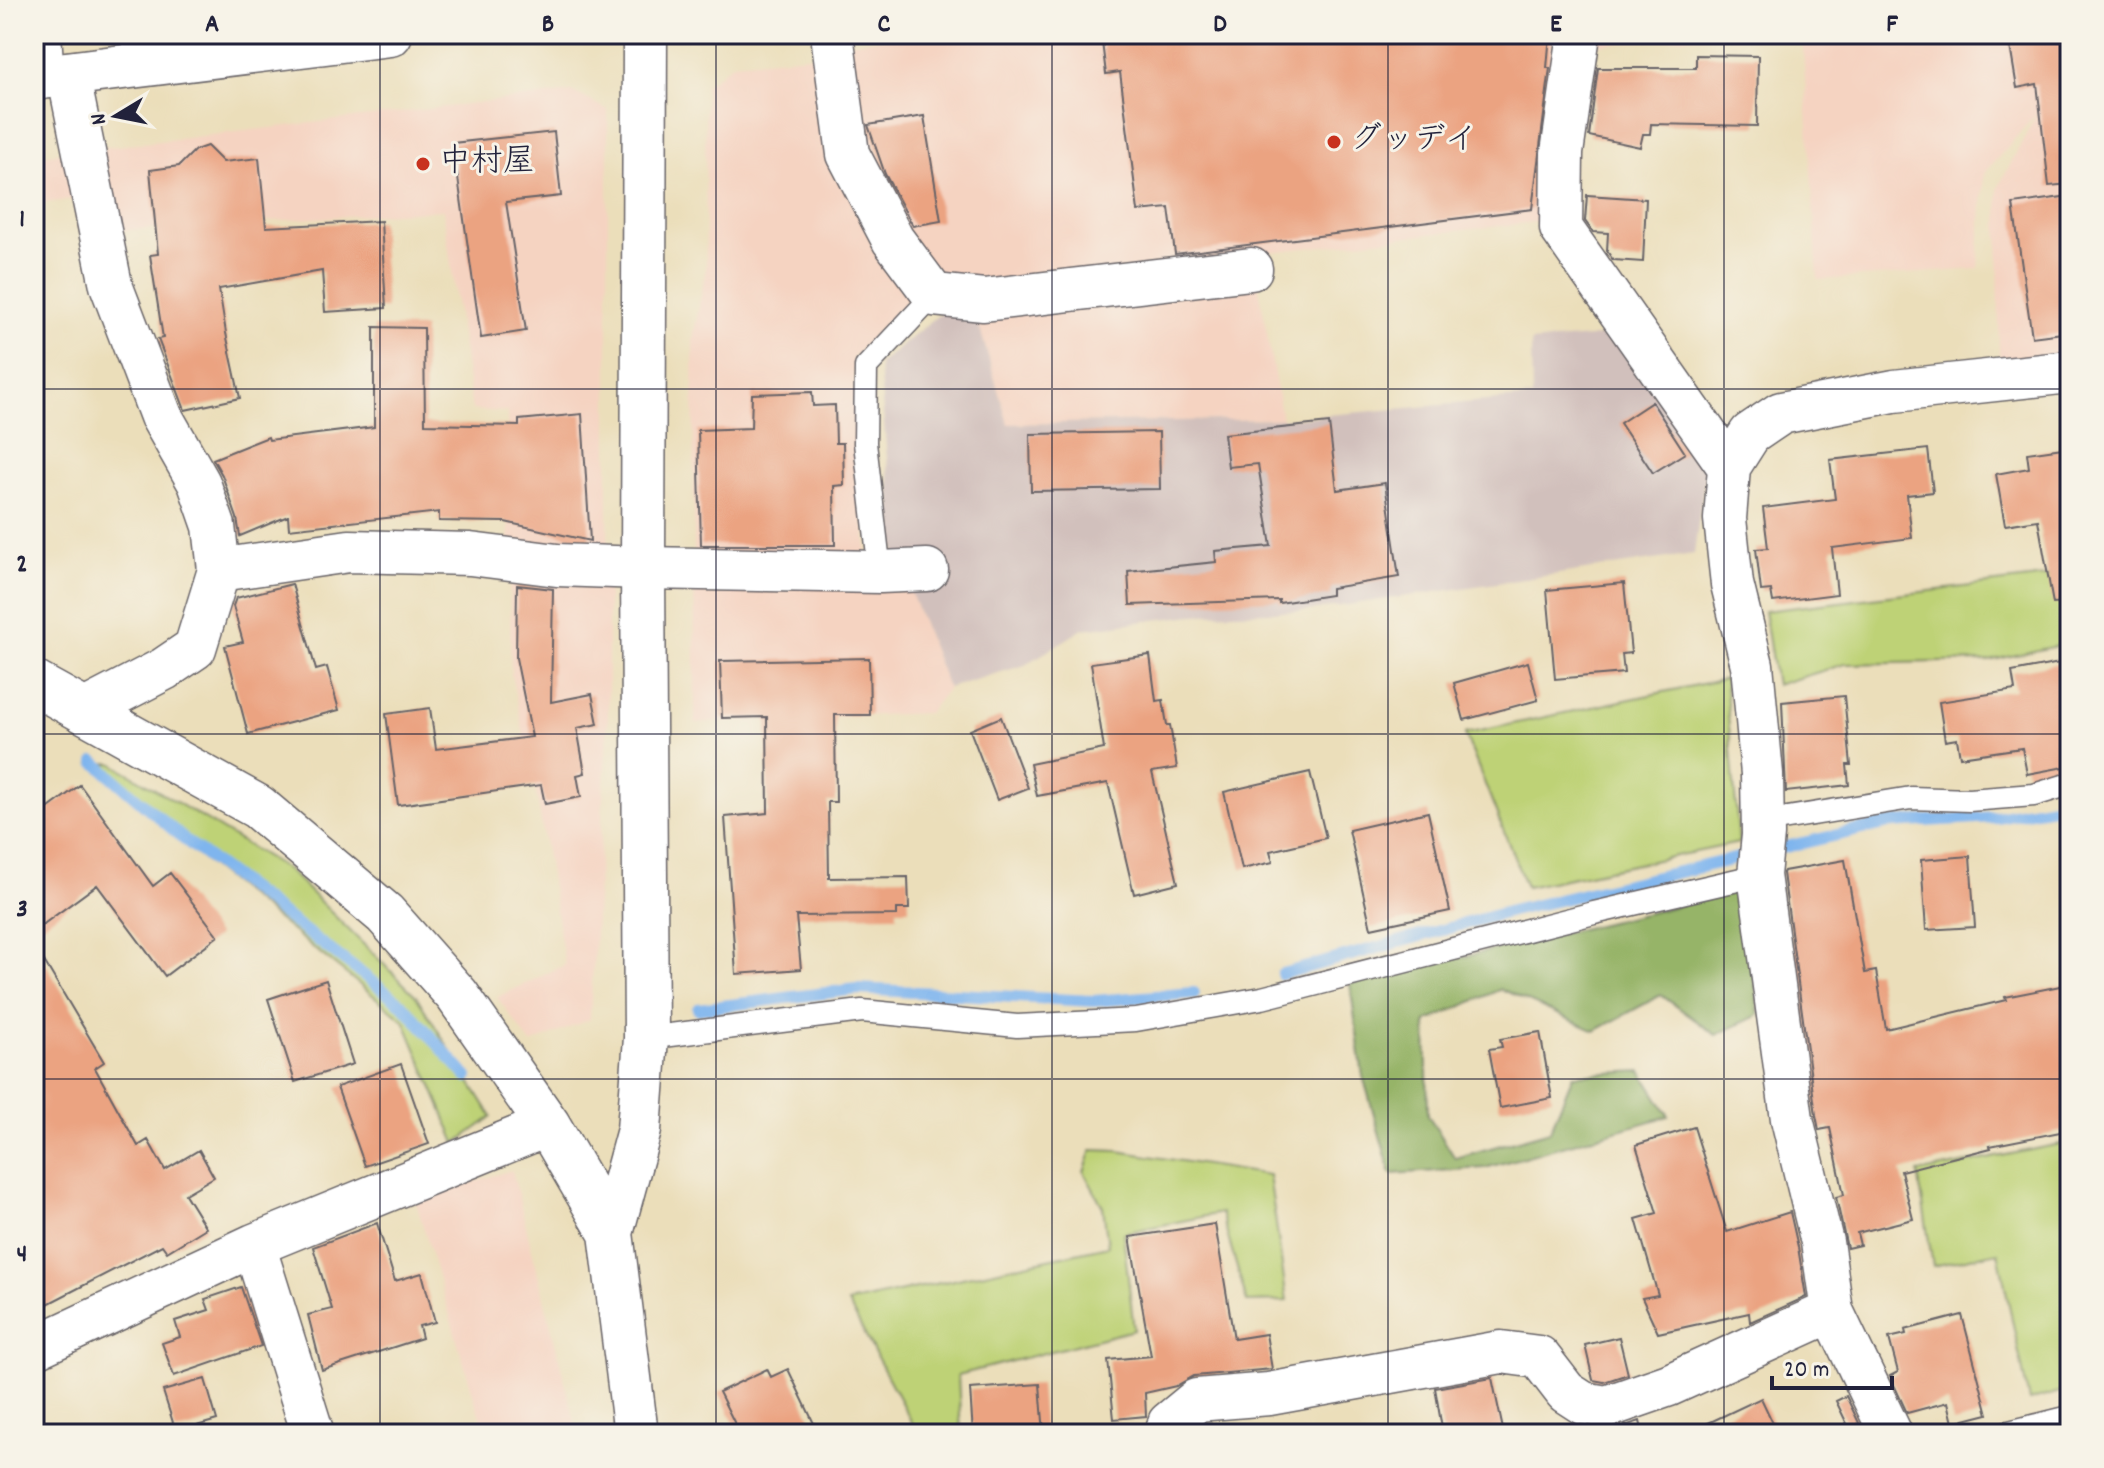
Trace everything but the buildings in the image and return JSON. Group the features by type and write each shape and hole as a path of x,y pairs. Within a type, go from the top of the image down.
{"street":[{"path":"40,34 49,76 111,285 161,416 199,483 214,526 219,570 195,648 164,669 83,711"},
{"path":"49,76 390,34"},
{"path":"636,1434 611,1233 639,1130 646,1038 643,568 645,34"},
{"path":"832,34 848,154 893,240 934,295 984,300 1251,269"},
{"path":"1579,34 1562,153 1561,228 1729,467"},
{"path":"1891,1434 1832,1311 1822,1242 1792,1119 1759,875 1763,828 1762,774 1752,665 1732,584 1725,519 1729,467 1750,434 1781,413 1894,391 2070,372"},
{"path":"219,570 349,551 456,554 557,565 643,568 927,570"},
{"path":"34,683 258,807 385,914 457,995 548,1125 611,1233"},
{"path":"34,1348 254,1245 548,1125"},
{"path":"254,1245 313,1434"},
{"path":"1166,1434 1169,1423 1197,1400 1269,1394 1501,1352 1539,1357 1566,1392 1583,1403 1606,1407 1669,1385 1832,1311"}],"lane":[{"path":"880,572 865,443 866,367 934,295"},
{"path":"1763,828 1911,798 1969,800 2034,795 2070,784"},
{"path":"646,1038 862,1011 1017,1026 1136,1020 1262,998 1594,913 1759,875"},
{"path":"2001,1434 2070,1417"}],"shaded area":[{"path":"920,34 1563,34 1544,221 1253,254 1282,419 1008,424 977,319 929,278 863,147 845,43"},
{"path":"1595,34 1728,34 1593,45"},
{"path":"1802,34 2070,34 2070,357 1999,364 1998,188 2037,113 1984,174 1978,269 1818,280"},
{"path":"820,55 831,161 910,298 853,358 867,554 895,552 948,688 928,713 695,723 693,339 706,268 705,86 733,63"},
{"path":"573,92 608,110 608,718 590,1019 531,1044 497,997 565,965 538,803 511,674 507,412 472,410 443,210 113,231 105,196 34,204 34,156"},
{"path":"942,312 977,319 1008,424 1282,419 1532,397 1531,342 1614,335 1706,466 1694,554 1306,611 1202,614 1083,629 1025,665 948,688 895,552 879,364"},
{"path":"512,1170 578,1434 485,1434 415,1199"}],"green space":[{"path":"2070,574 2070,643 1989,661 1845,664 1776,685 1764,611"},
{"path":"1725,679 1739,843 1526,887 1465,734"},
{"path":"112,763 288,870 416,996 492,1117 456,1143 404,1020 182,843 91,764"},
{"path":"1744,890 1759,1015 1716,1035 1661,995 1595,1031 1501,989 1426,1022 1428,1115 1455,1158 1550,1131 1573,1075 1641,1071 1669,1116 1485,1168 1391,1174 1363,1076 1350,984"},
{"path":"2070,1142 2070,1389 2029,1401 1998,1252 1933,1266 1918,1173"},
{"path":"1092,1150 1118,1151 1269,1175 1287,1301 1247,1302 1221,1213 1123,1233 1134,1330 958,1375 961,1434 918,1434 848,1303 1108,1246 1103,1207 1084,1172"}],"waterway":[{"path":"95,762 185,840 403,1005 467,1077"},
{"path":"1282,974 1511,911 1889,823 1996,817 2070,804"},
{"path":"698,1009 857,989 1094,1001 1194,993"}],"place":[{"name":"グッデイ","path":"1334,142"},
{"name":"中村屋","path":"423,164"}]}
